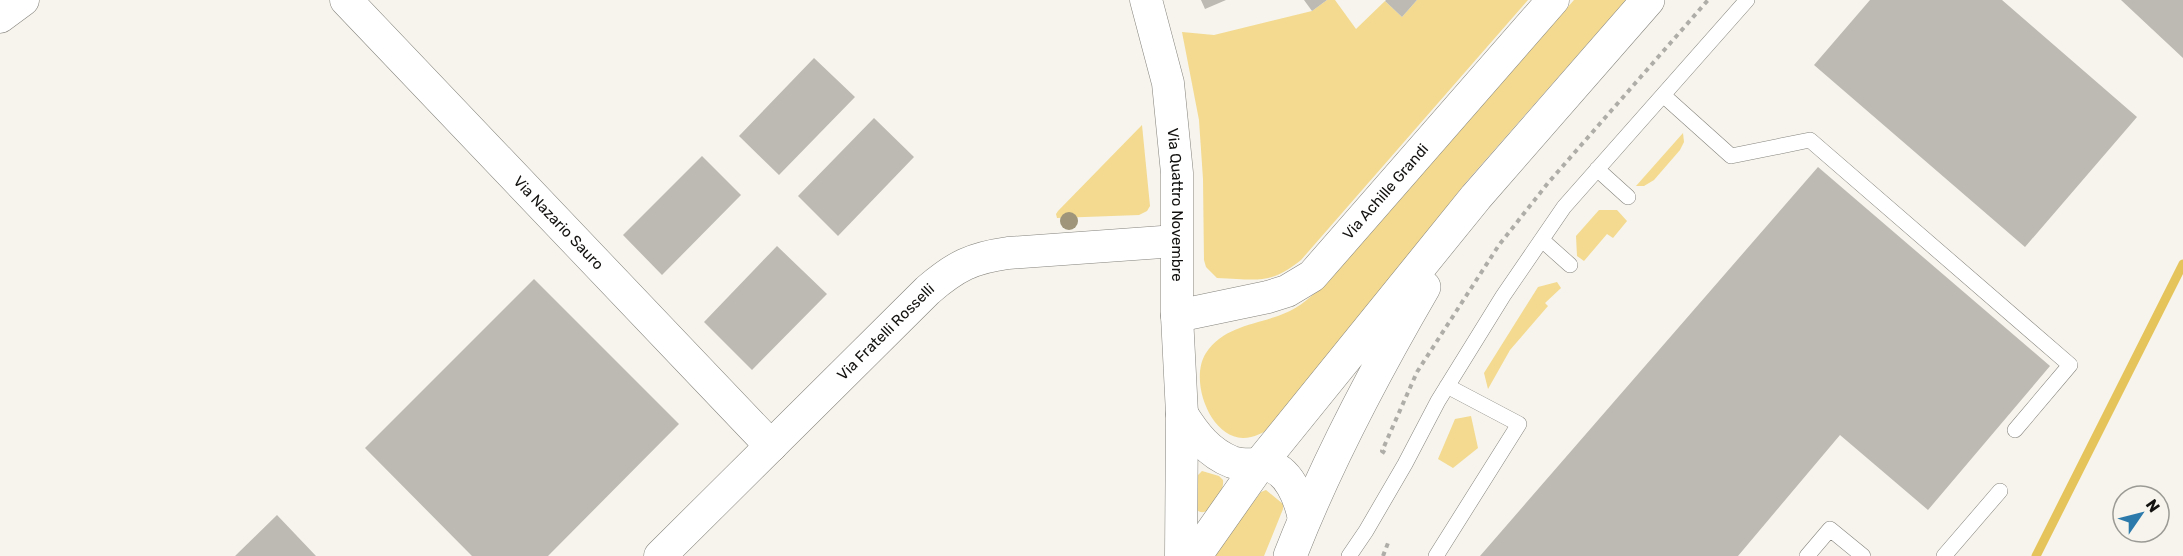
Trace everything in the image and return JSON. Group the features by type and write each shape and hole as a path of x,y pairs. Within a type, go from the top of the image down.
{"main road":[{"path":"1195,556 1259,465 1476,197 1647,0"},
{"path":"1290,556 1304,519 1382,360 1476,197"}],"street":[{"path":"0,17 22,0"},
{"name":"Via Nazario Sauro","path":"346,0 771,446"},
{"name":"Via Quattro Novembre","path":"1146,0 1168,83 1177,173 1176,316 1182,414 1181,556"},
{"name":"Via Achille Grandi","path":"1176,316 1268,297 1287,291 1312,276 1553,0"},
{"name":"Via Fratelli Rosselli","path":"660,556 928,290 950,271 988,256 1008,253 1176,241"},
{"path":"1182,414 1199,438 1212,451 1241,464 1273,467 1287,479 1298,497 1304,519"}],"lane":[{"path":"1349,556 1394,483 1447,386 1503,296 1564,207 1747,0"},
{"path":"1663,95 1731,156 1810,140 2070,365 2015,430"},
{"path":"1597,169 1628,197"},
{"path":"1542,240 1570,266"},
{"path":"1436,556 1520,424 1447,386"},
{"path":"1944,556 2000,491"},
{"path":"1807,556 1830,529 1863,556"}],"shaded area":[{"path":"1327,0 1335,0 1356,29 1385,1 1402,17 1417,0 1528,0 1301,260 1280,274 1262,279 1217,278 1206,267 1204,260 1203,179 1199,120 1182,32 1214,35 1312,11"},
{"path":"1574,0 1626,0 1467,181 1276,424 1261,434 1248,438 1231,435 1220,428 1205,405 1201,391 1201,364 1206,353 1220,338 1229,333 1290,311 1315,293"},
{"path":"1142,125 1150,206 1147,211 1139,215 1057,218 1058,211"},
{"path":"1683,133 1684,142 1680,150 1654,180 1644,186 1636,186"},
{"path":"1599,210 1617,210 1627,221 1613,238 1607,234 1584,261 1577,256 1576,236"},
{"path":"1557,282 1561,288 1545,303 1548,306 1510,350 1488,389 1484,373 1538,287"},
{"path":"1471,416 1478,448 1453,468 1438,459 1455,419"},
{"path":"1202,471 1219,476 1223,480 1215,504 1206,512 1196,509 1196,477"},
{"path":"1266,490 1283,504 1283,509 1264,556 1212,556 1261,492"}],"building":[{"path":"1201,0 1226,0 1205,9"},
{"path":"1304,0 1327,0 1312,11"},
{"path":"1386,0 1417,0 1402,17"},
{"path":"1870,0 2002,0 2137,117 2025,247 1814,65"},
{"path":"2121,0 2183,0 2183,58"},
{"path":"814,58 855,97 779,175 739,136"},
{"path":"874,118 914,157 838,236 798,196"},
{"path":"702,156 741,195 662,275 623,235"},
{"path":"1818,167 2050,366 1928,510 1840,435 1738,556 1480,556"},
{"path":"777,246 827,294 752,370 704,322"},
{"path":"534,279 679,424 548,556 472,556 365,448"},
{"path":"277,515 316,556 235,556"}],"waterway":[{"path":"2036,556 2183,264"}]}
